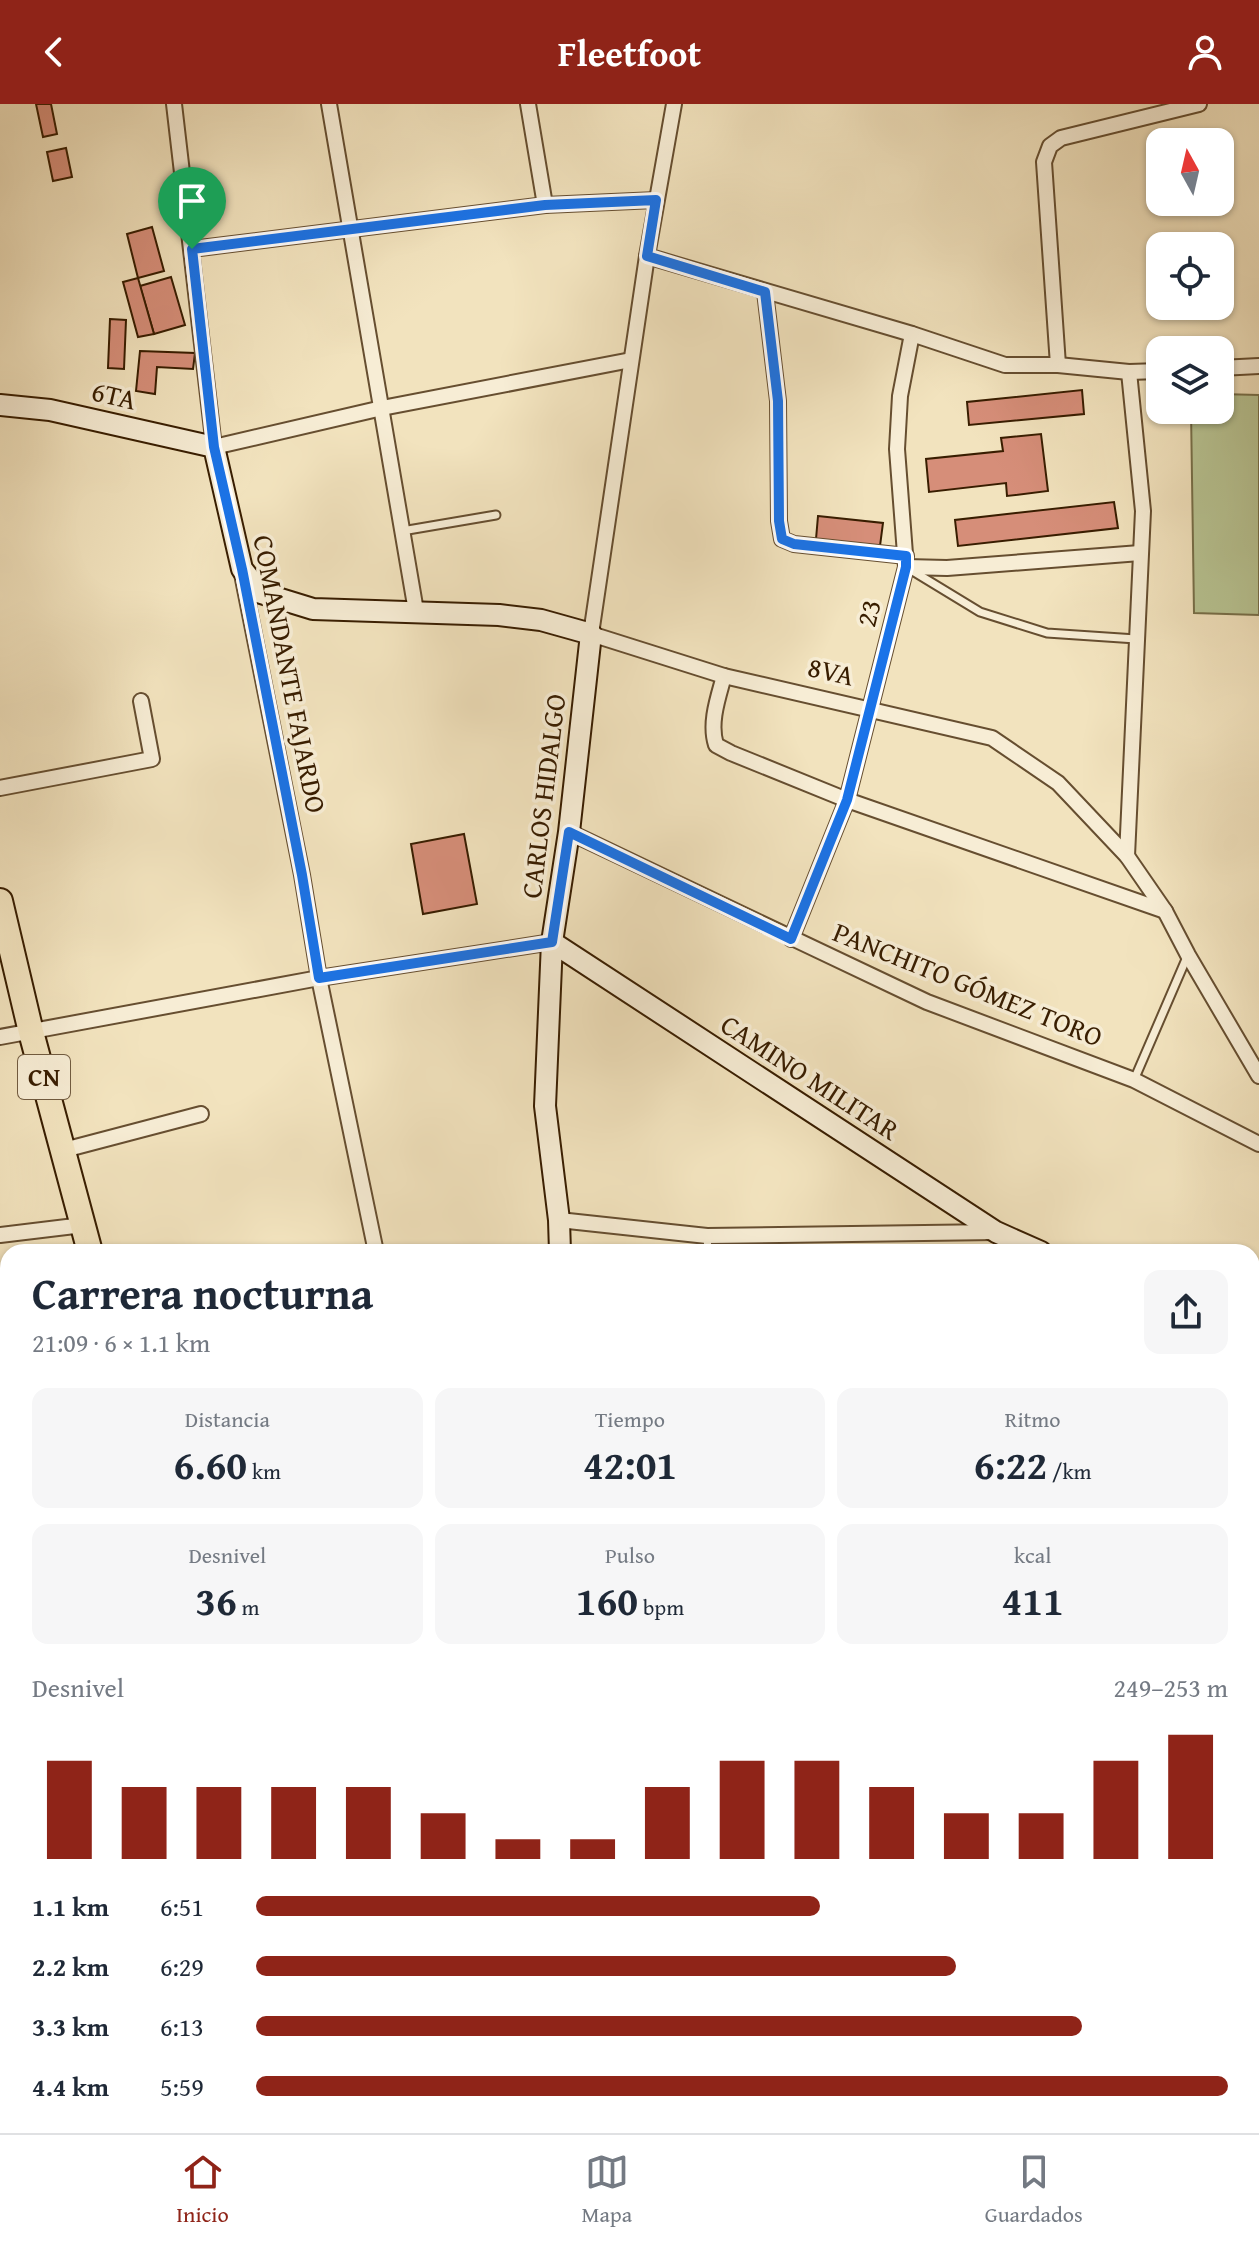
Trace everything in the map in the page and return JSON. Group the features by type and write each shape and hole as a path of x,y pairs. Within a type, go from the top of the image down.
{"main road":[{"name":"6TA","path":"0,405 50,410 214,447"},
{"name":"COMANDANTE FAJARDO","path":"214,447 242,569"},
{"name":"8VA","path":"242,569 261,593 313,609 499,615 541,620 591,634"},
{"name":"CARLOS HIDALGO","path":"560,1244 545,1106 552,942 569,832 591,634"},
{"name":"CN","path":"0,901 31,1032 88,1244"},
{"name":"CAMINO MILITAR","path":"552,942 996,1232 1023,1244"}],"street":[{"name":"COMANDANTE FAJARDO","path":"174,104 214,447"},
{"path":"329,104 416,611"},
{"path":"528,104 545,205"},
{"path":"591,634 647,256 674,104"},
{"path":"1137,104 1137,121"},
{"path":"1058,365 1044,162 1050,146 1061,138 1199,104"},
{"path":"192,249 545,205 656,200"},
{"path":"647,256 912,334 1005,365 1058,365 1146,371"},
{"path":"765,292 778,401 779,521 782,539 794,544 947,568 1140,553"},
{"name":"23","path":"791,939 847,800 906,562 897,449 900,396 912,334"},
{"path":"214,447 382,408 631,360"},
{"path":"1234,367 1259,366"},
{"path":"1127,856 1143,511 1129,372"},
{"name":"COMANDANTE FAJARDO","path":"242,569 319,978 374,1244"},
{"name":"8VA","path":"591,634 724,676 992,738 1058,783 1127,856 1165,911 1259,1076"},
{"path":"724,676 716,702 713,736 716,745 847,800 1165,911"},
{"path":"0,788 152,759 141,701"},
{"name":"PANCHITO GÓMEZ TORO","path":"569,832 927,1002 1134,1080 1259,1144"},
{"path":"0,1037 319,978 552,942"},
{"path":"64,1150 201,1114"},
{"path":"559,1220 707,1236 996,1232"},
{"path":"0,1235 83,1225"},
{"path":"879,1235 879,1244"}],"lane":[{"path":"402,531 496,515"},
{"path":"906,562 980,612 1047,633 1136,639"},
{"path":"1134,1080 1188,955"},
{"path":"707,1236 708,1244"}],"green space":[{"path":"1234,394 1259,395 1259,615 1194,613 1191,424 1234,424"}],"building":[{"path":"36,104 51,104 57,134 43,137"},
{"path":"66,148 72,177 53,181 47,152"},
{"path":"152,227 164,271 138,278 127,234"},
{"path":"171,277 185,325 154,334 140,286"},
{"path":"138,278 154,334 138,337 123,282"},
{"path":"110,319 126,320 124,369 108,368"},
{"path":"140,351 195,353 193,369 157,367 155,394 136,391"},
{"path":"1082,390 1084,414 969,425 967,402"},
{"path":"1041,434 1048,491 1007,496 1006,483 929,492 926,459 1003,451 1001,438"},
{"path":"1114,502 1118,528 958,546 955,520"},
{"path":"818,516 883,523 880,546 816,539"},
{"path":"464,834 477,904 423,914 411,844"}],"route":[{"path":"656,200 647,256 765,292 778,401 779,521 782,539 794,544 906,556 906,567 847,800 791,939 569,832 552,942 319,978 242,569 214,447 192,249 545,205 656,200"}]}
